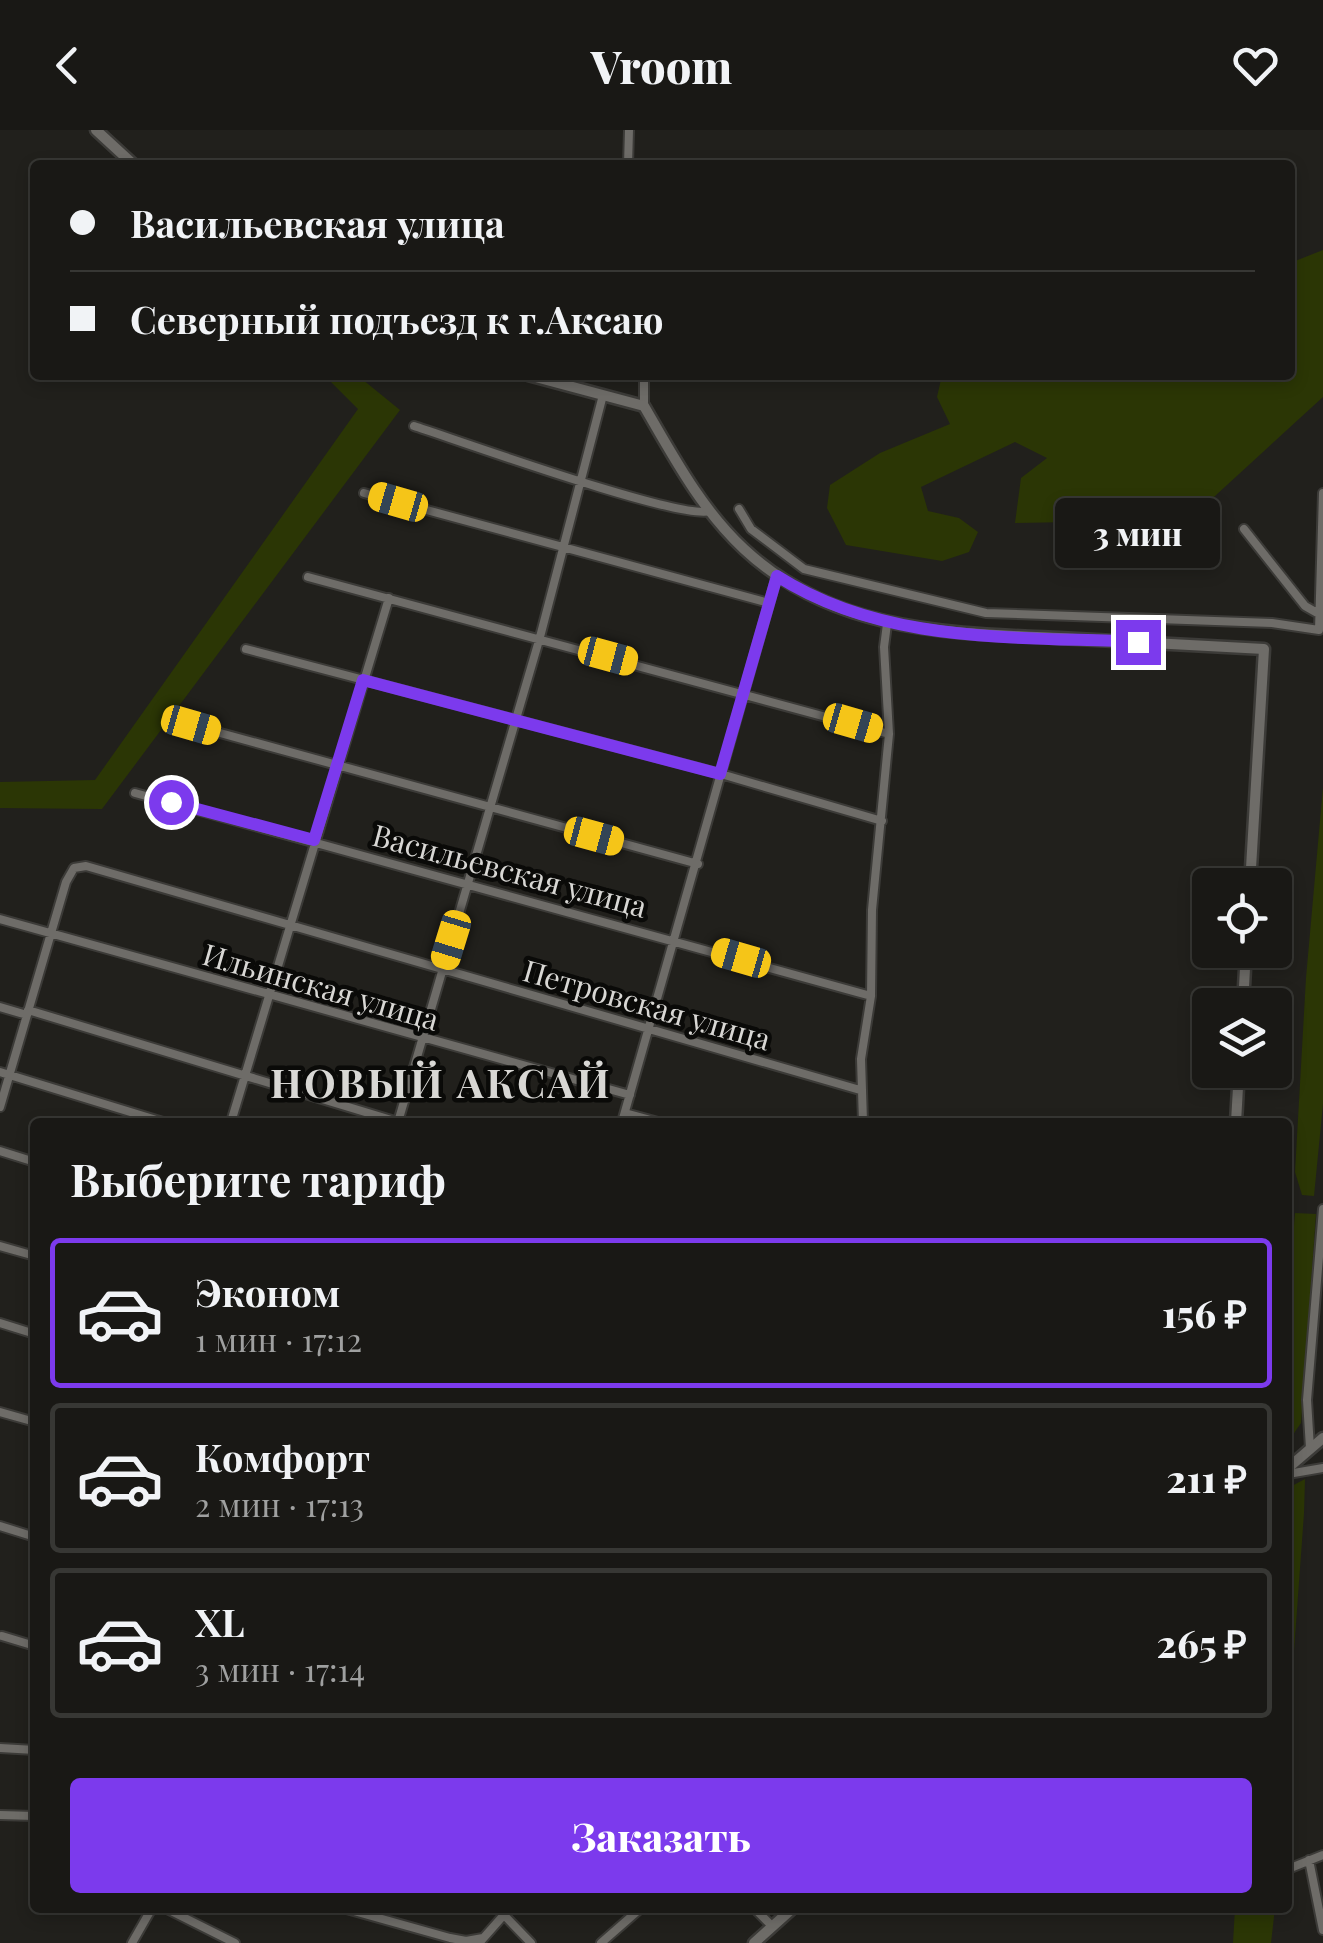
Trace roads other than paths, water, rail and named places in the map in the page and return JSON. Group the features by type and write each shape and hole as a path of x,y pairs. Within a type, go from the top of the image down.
{"street":[{"path":"96,130 129,160"},
{"path":"628,160 629,130"},
{"path":"547,380 644,406"},
{"path":"644,380 644,406 710,511 777,576 831,606 887,624 949,632 1264,649 1251,868"},
{"path":"399,1118 540,638 603,395"},
{"path":"414,426 581,481 690,512 710,511"},
{"path":"739,509 751,529 804,570 986,613 1272,624 1321,632 1323,492"},
{"path":"364,493 769,602"},
{"path":"1244,529 1305,606 1320,607"},
{"path":"308,576 889,734"},
{"path":"623,1118 777,576"},
{"path":"233,1118 389,598"},
{"path":"863,1118 861,1059 872,996 872,910 889,734 884,648 887,624"},
{"path":"246,649 720,774 882,821"},
{"path":"191,725 698,864"},
{"name":"Васильевская улица","path":"135,792 872,996"},
{"name":"Петровская улица","path":"52,934 66,882 74,868 93,867 290,928 860,1090"},
{"name":"Ильинская улица","path":"0,919 630,1095"},
{"path":"0,1106 5,1073 52,934"},
{"path":"0,1007 245,1074 385,1118"},
{"path":"5,1073 150,1118"},
{"path":"1236,1118 1238,1088"},
{"path":"0,1151 30,1160"},
{"path":"1310,1448 1307,1400 1323,1209"},
{"path":"0,1246 30,1255"},
{"path":"0,1323 30,1332"},
{"path":"0,1412 30,1421"},
{"path":"1292,1467 1323,1438"},
{"path":"1292,1471 1323,1468"},
{"path":"0,1526 30,1535"},
{"path":"2,1636 30,1644"},
{"path":"0,1748 30,1750"},
{"path":"0,1815 30,1816"},
{"path":"1292,1867 1323,1855"},
{"path":"1309,1860 1323,1930"},
{"path":"132,1943 149,1913"},
{"path":"175,1913 235,1943"},
{"path":"372,1913 466,1941 481,1940 505,1913"},
{"path":"508,1913 530,1943"},
{"path":"601,1943 635,1913"},
{"path":"759,1913 772,1926"},
{"path":"754,1943 787,1913"}],"district":[{"name":"НОВЫЙ АКСАЙ","path":"441,1081"}]}
